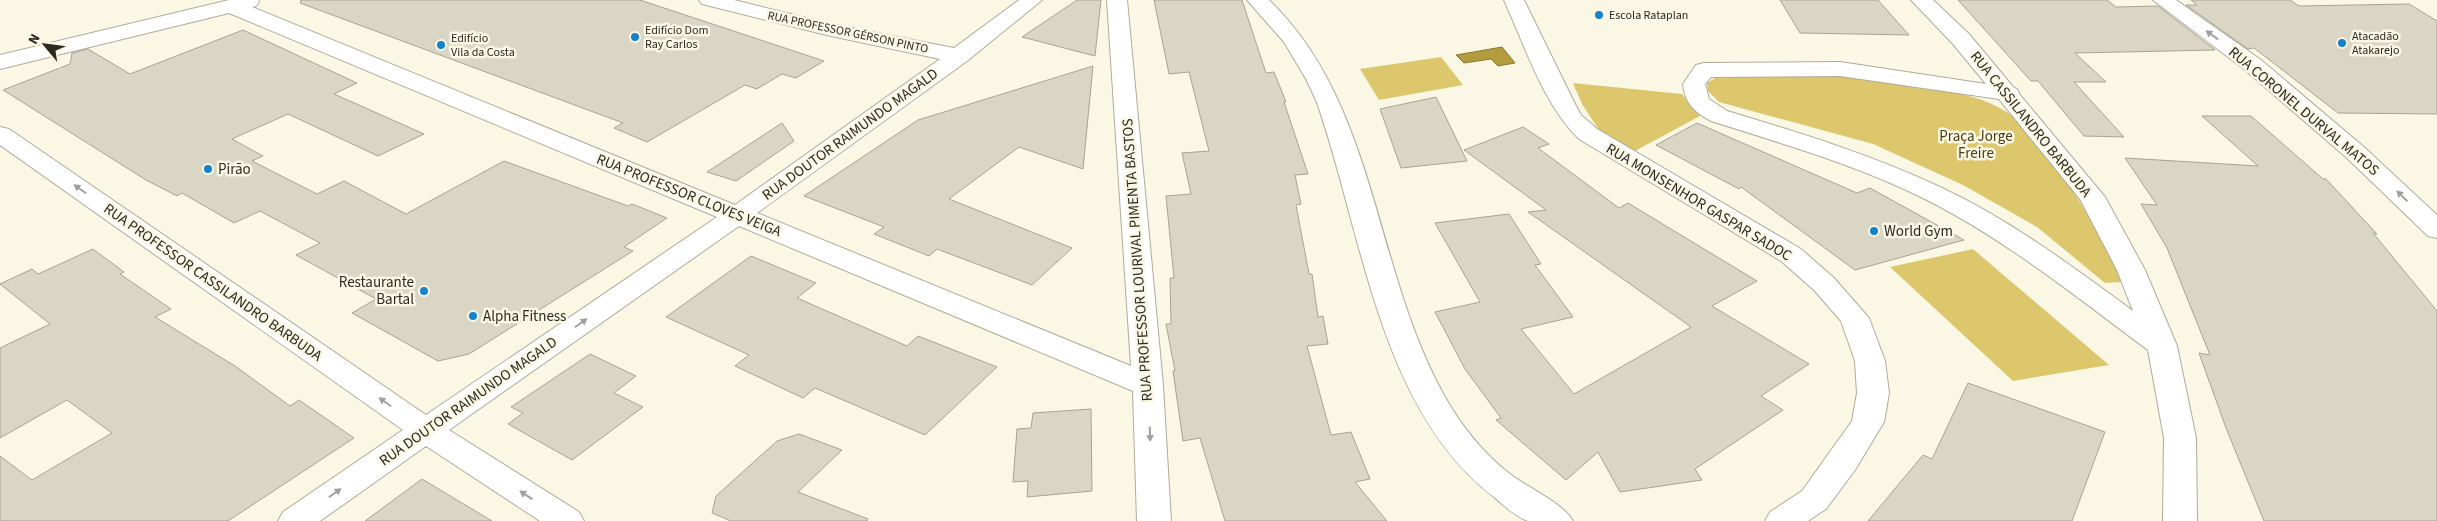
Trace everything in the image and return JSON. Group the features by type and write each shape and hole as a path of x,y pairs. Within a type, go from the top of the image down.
{"street":[{"path":"0,62 260,0"},
{"name":"RUA PROFESSOR GÉRSON PINTO","path":"708,0 831,30 959,56"},
{"name":"RUA DOUTOR RAIMUNDO MAGALD","path":"295,521 738,215 959,56 1032,0"},
{"name":"RUA PROFESSOR LOURIVAL PIMENTA BASTOS","path":"1117,0 1148,386 1154,521"},
{"path":"1257,0 1294,38 1320,81 1334,116 1401,336 1433,406 1468,455 1512,496 1556,521"},
{"name":"RUA MONSENHOR GASPAR SADOC","path":"1514,0 1562,104 1572,119 1588,134 1791,255 1824,284 1854,318 1870,361 1873,393 1868,422 1844,461 1814,500 1782,521"},
{"name":"RUA CASSILANDRO BARBUDA","path":"1921,0 1961,39 2092,197 2131,270 2162,346 2180,438 2180,521"},
{"name":"RUA CORONEL DURVAL MATOS","path":"2163,0 2253,65 2356,153 2437,230"},
{"name":"RUA PROFESSOR CLOVES VEIGA","path":"230,6 1148,386"},
{"path":"2008,94 1840,69 1704,70 1694,84 1696,98 1704,108 1719,116 1828,150 1897,177 1962,208 2030,251 2162,346"},
{"name":"RUA PROFESSOR CASSILANDRO BARBUDA","path":"0,134 425,430"},
{"path":"425,430 567,521"}],"green space":[{"path":"1441,57 1463,85 1379,100 1360,69"},
{"name":"Praça Jorge Freire","path":"1843,76 1904,83 1949,91 1989,103 2010,114 2033,137 2064,178 2096,229 2123,282 2105,283 2037,227 1963,185 1873,144 1719,102 1708,91 1707,83 1717,77"},
{"path":"1573,83 1682,94 1700,116 1633,152 1599,130 1582,104"},
{"path":"1973,249 2109,365 2013,381 1890,267"}],"shaded area":[{"path":"1502,47 1515,63 1498,66 1491,59 1464,63 1456,55"}],"building":[{"path":"301,0 640,0 824,61 796,78 782,74 757,89 745,85 647,142 614,128 623,123 300,3"},
{"path":"1077,0 1101,0 1095,56 1022,37"},
{"path":"1154,0 1242,0 1266,73 1274,72 1286,102 1284,102 1308,174 1295,175 1301,204 1296,205 1309,274 1312,274 1318,317 1323,316 1328,344 1307,346 1331,435 1351,432 1370,479 1355,482 1387,521 1225,521 1200,438 1183,441 1173,371 1175,371 1166,324 1171,324 1170,278 1174,278 1166,196 1191,194 1182,153 1209,151 1189,72 1169,74"},
{"path":"1780,0 1878,0 1909,35 1800,33"},
{"path":"1958,0 2107,0 2116,7 2158,6 2215,50 2075,53 2106,82 2074,82 2124,137 2084,136 2038,81 2031,81"},
{"name":"Atacadão Atakarejo","path":"2191,0 2290,0 2299,6 2409,4 2437,21 2437,114 2338,113 2254,48 2248,49 2186,5 2197,5"},
{"path":"243,30 357,83 334,94 424,134 378,156 288,114 232,139 263,156 252,161 317,194 344,181 406,214 504,161 628,206 632,204 667,218 624,247 633,251 469,354 438,361 352,313 376,299 296,255 320,243 260,211 234,223 182,193 177,196 146,180 3,90 70,64 72,53 88,49 130,74"},
{"path":"1093,66 1083,169 1019,147 949,199 1072,248 1032,285 937,249 929,256 874,234 884,227 804,196 918,120"},
{"path":"1436,97 1467,161 1401,168 1380,109"},
{"path":"2202,116 2251,116 2323,179 2326,179 2377,234 2373,233 2437,311 2437,521 2264,521 2226,428 2199,353 2210,355 2167,248 2141,204 2157,205 2125,158 2258,166"},
{"path":"782,123 794,141 736,181 707,172"},
{"path":"1697,123 1857,193 1870,188 1964,240 1855,270 1741,187 1739,189 1656,145"},
{"path":"1523,127 1549,144 1538,148 1619,208 1628,203 1757,281 1712,306 1809,364 1761,396 1783,410 1695,469 1702,480 1620,492 1598,452 1566,480 1496,420 1501,418 1465,369 1435,312 1480,302 1435,223 1509,214 1541,264 1535,265 1573,317 1521,329 1574,394 1691,327 1528,212 1546,210 1464,150"},
{"path":"93,249 124,272 120,274 171,309 155,317 235,366 290,406 299,400 354,438 228,521 0,521 0,456 32,480 112,433 67,400 0,438 0,348 50,324 0,284 32,269 38,274"},
{"path":"751,256 816,283 797,298 907,346 918,336 997,367 925,435 815,388 803,398 735,366 749,355 666,317"},
{"path":"590,354 636,376 614,393 643,407 572,460 508,424 523,413 511,407"},
{"path":"1968,383 2105,432 2072,521 1868,521 1923,455 1932,459"},
{"path":"1091,409 1092,491 1027,497 1028,481 1013,482 1017,429 1031,428 1033,413"},
{"path":"799,434 842,450 798,492 868,519 867,521 731,521 712,513 716,496 777,441"},
{"path":"422,479 492,521 365,521"}],"place":[{"name":"Escola Rataplan","path":"1599,15"},
{"name":"Edifício Dom Ray Carlos","path":"635,37"},
{"name":"Atacadão Atakarejo","path":"2342,43"},
{"name":"Edifício Vila da Costa","path":"441,45"},
{"name":"Pirão","path":"208,169"},
{"name":"World Gym","path":"1874,231"},
{"name":"Restaurante Bartal","path":"424,291"},
{"name":"Alpha Fitness","path":"473,316"}]}
